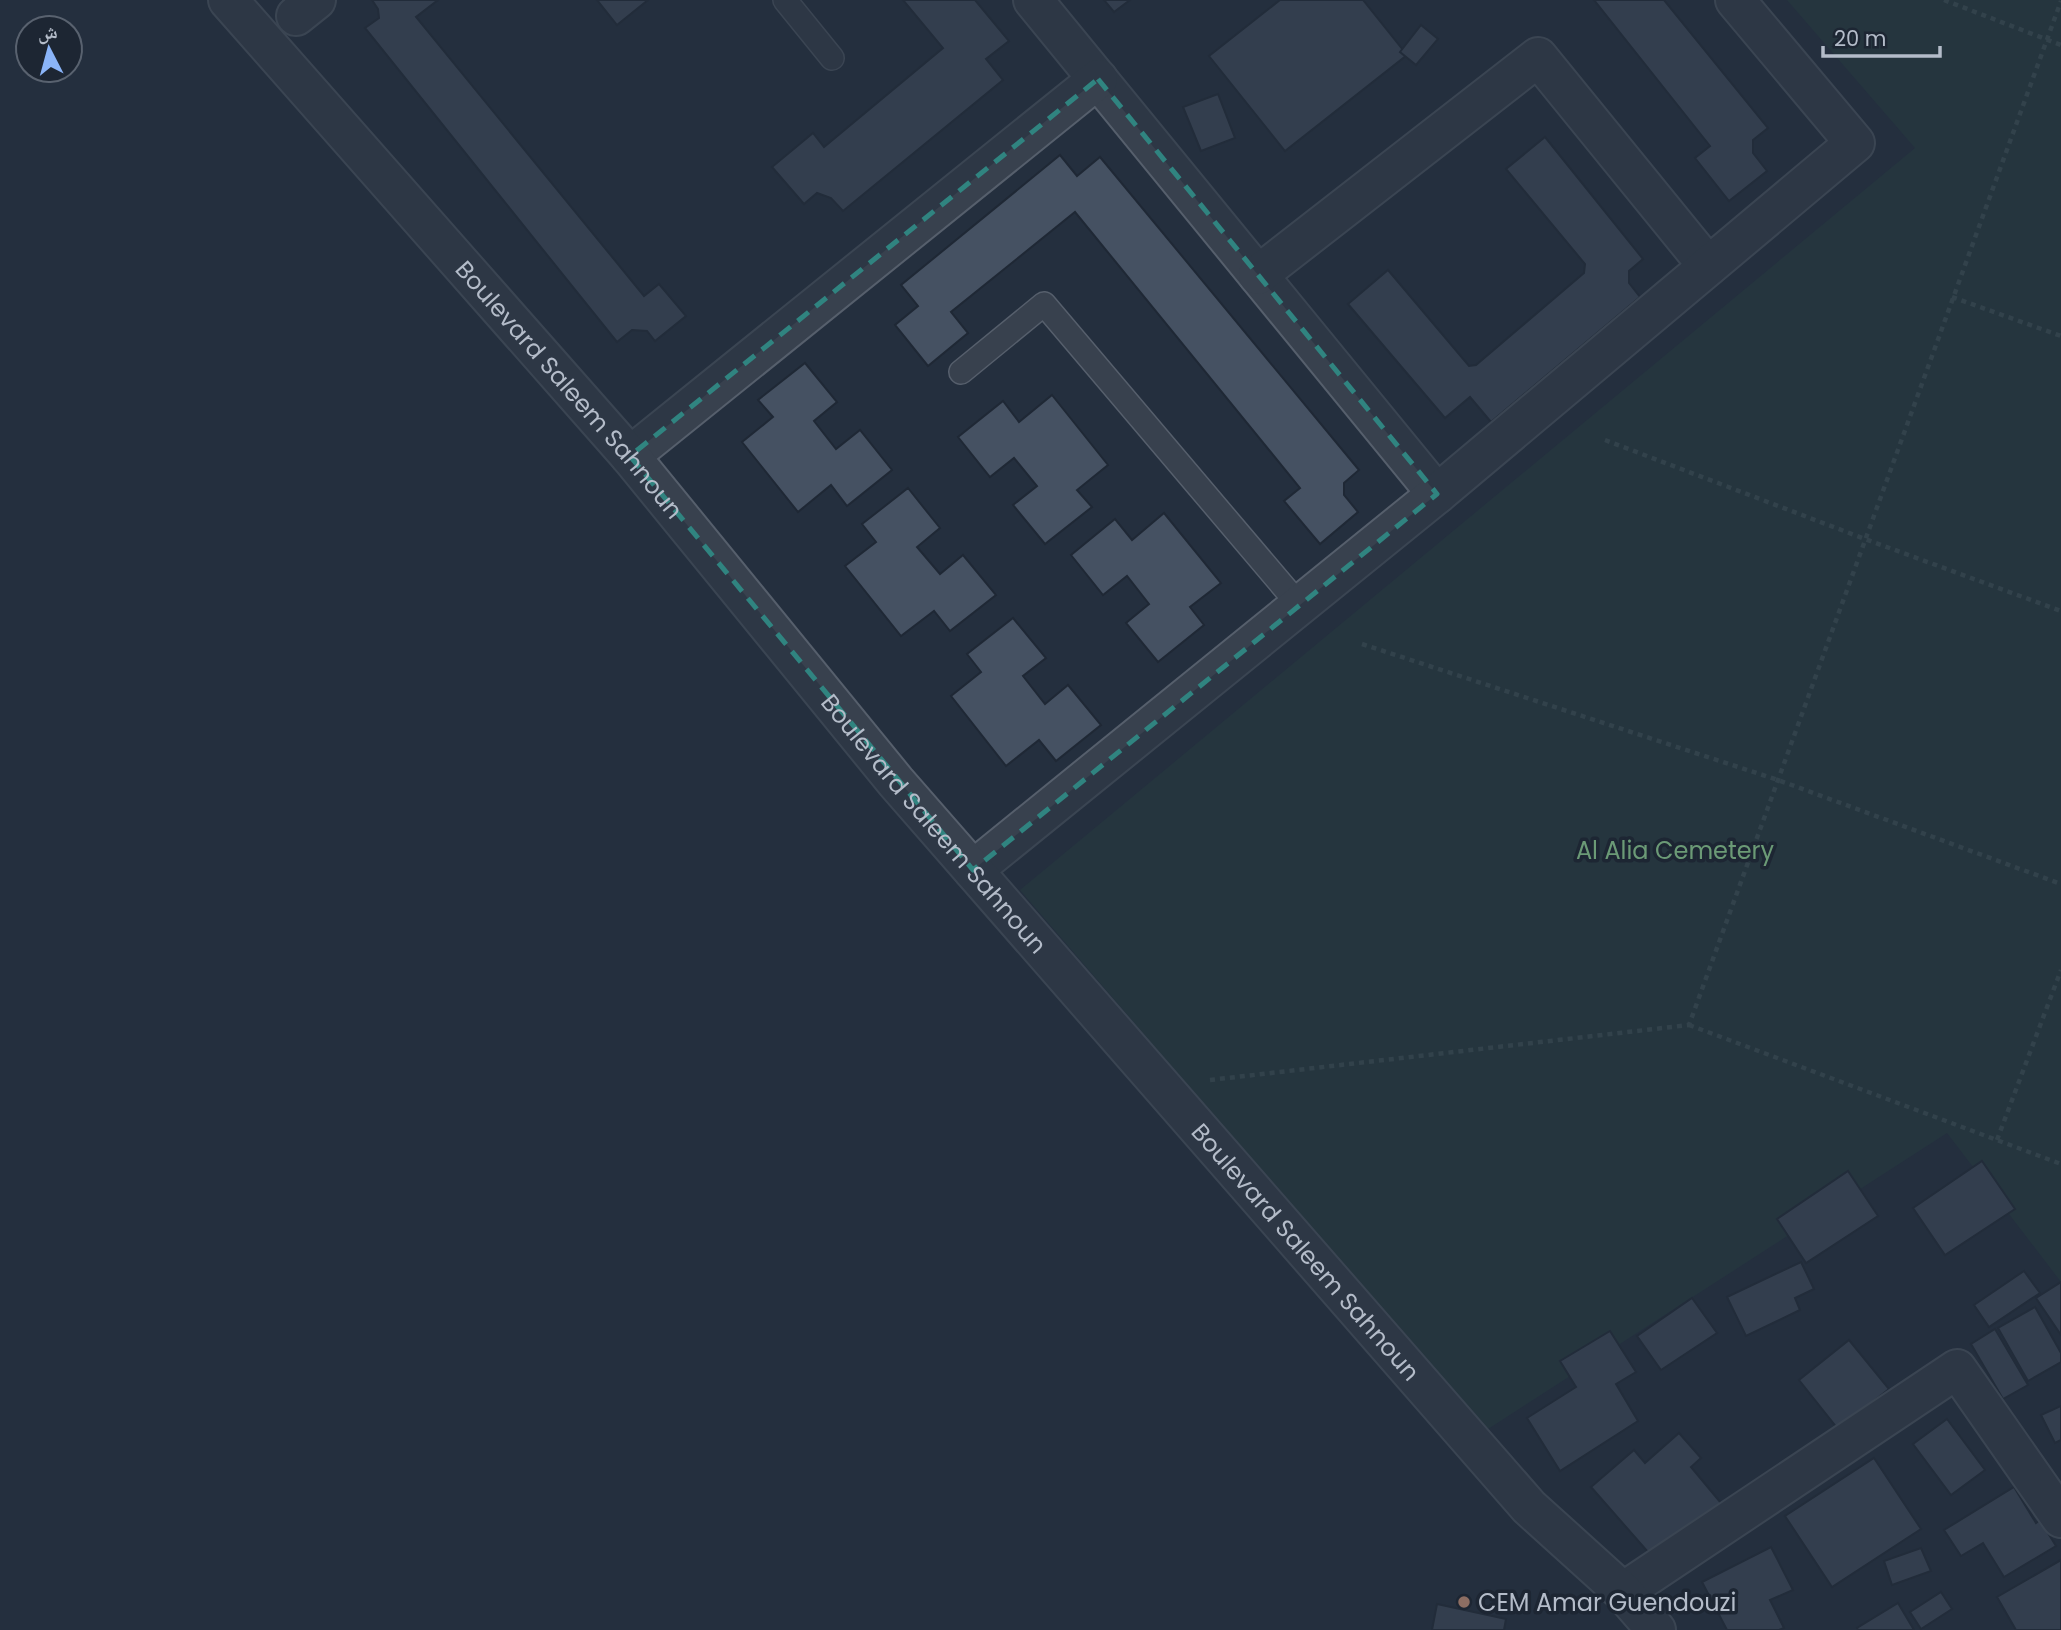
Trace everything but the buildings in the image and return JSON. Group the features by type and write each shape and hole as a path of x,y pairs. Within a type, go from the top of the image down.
{"street":[{"name":"Boulevard Saleem Sahnoun","path":"228,0 630,456 896,782 1529,1507 1623,1592 1656,1630"},
{"path":"1033,0 1437,494"},
{"path":"973,870 1437,494 1855,143 1735,0"},
{"path":"1258,275 1538,57 1708,266"},
{"path":"630,456 1098,79"},
{"path":"1623,1592 1957,1369 2061,1518"}],"lane":[{"path":"785,0 832,58"},
{"path":"961,372 1044,304 1300,606"}],"path":[{"path":"1944,0 2061,45"},
{"path":"1689,1025 2061,1"},
{"path":"1952,298 2061,336"},
{"path":"1605,440 2061,611"},
{"path":"1362,644 1778,780 2061,884"},
{"path":"1997,1140 2061,970"},
{"path":"1210,1080 1689,1025 2061,1164"}],"highlighted area":[{"path":"1098,79 1437,494 973,870 630,456"}],"green space":[{"name":"Al Alia Cemetery","path":"1787,0 2061,0 2061,1282 1947,1133 1485,1431 1020,890 1915,148"}],"place":[{"name":"CEM Amar Guendouzi","path":"1464,1602"}]}
